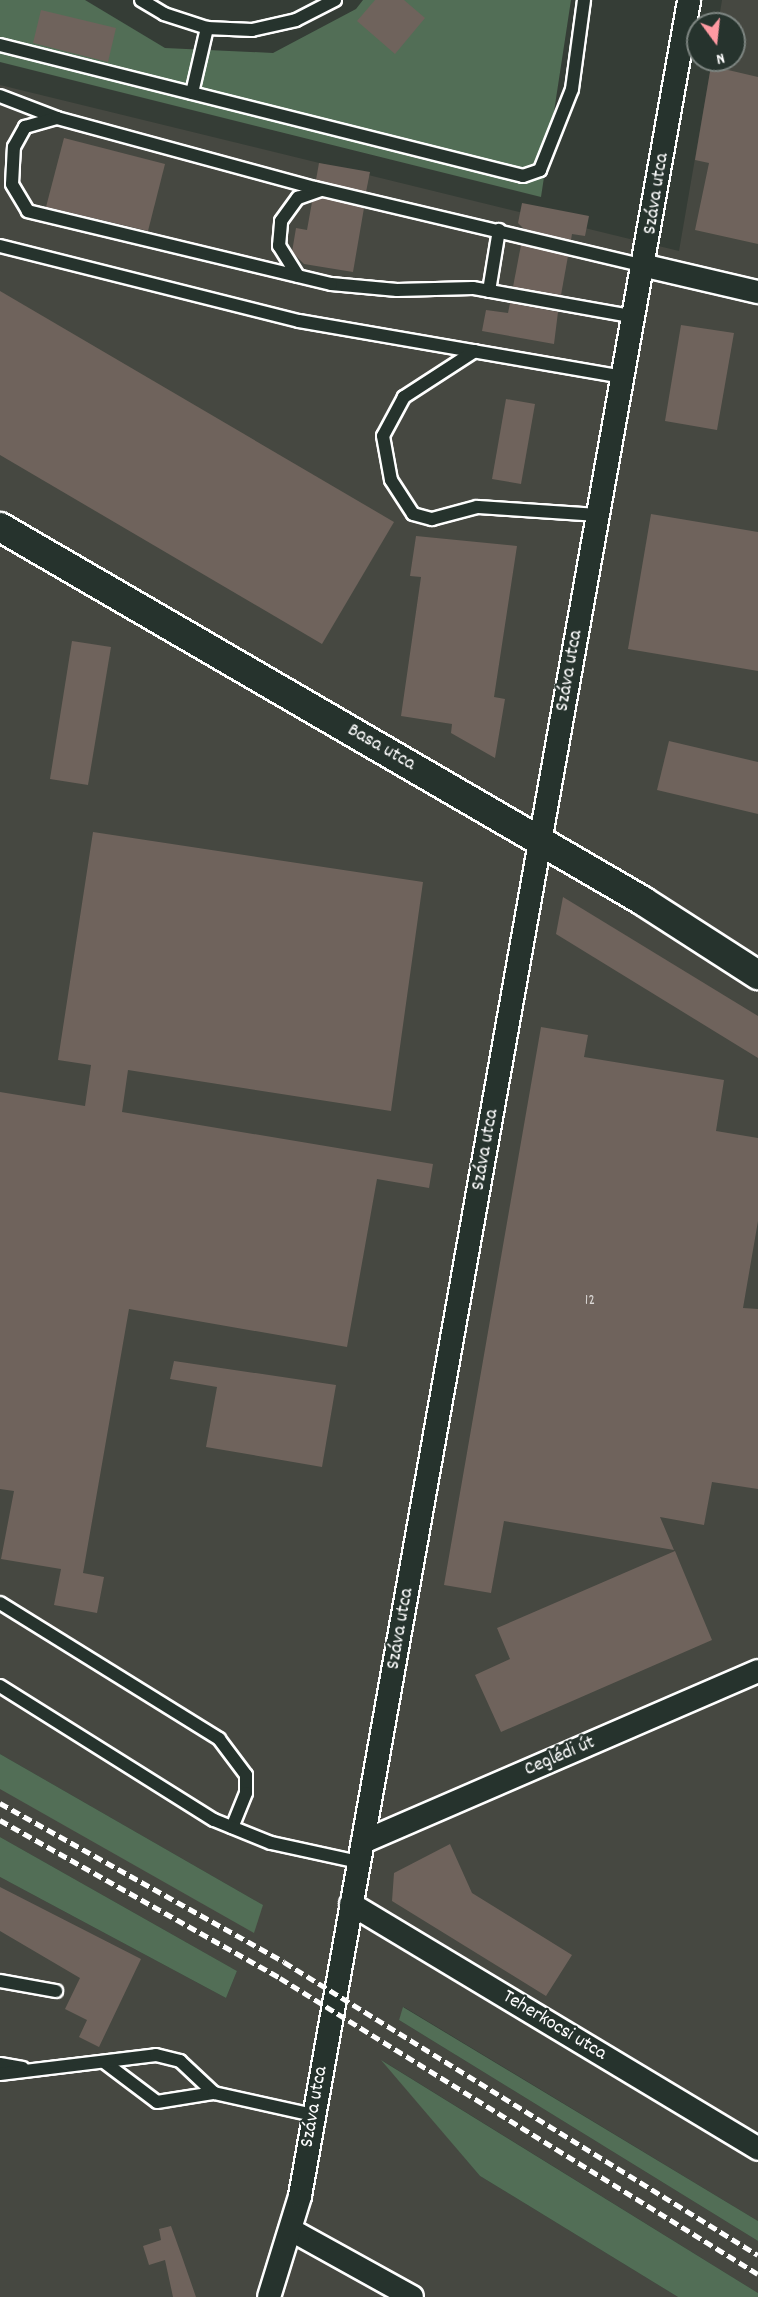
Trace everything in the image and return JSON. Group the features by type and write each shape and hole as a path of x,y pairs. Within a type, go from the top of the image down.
{"street":[{"name":"Száva utca","path":"269,2297 293,2231 596,515 646,266 689,0"},
{"path":"646,266 758,292"},
{"name":"Basa utca","path":"0,527 540,842 758,975"},
{"name":"Ceglédi út","path":"361,1852 758,1671"},
{"name":"Teherkocsi utca","path":"351,1904 758,2149"},
{"path":"293,2231 412,2297"}],"lane":[{"path":"141,0 164,14 207,28 252,30 296,20 335,0"},
{"path":"0,45 523,176 540,170 572,89 584,0"},
{"path":"192,93 207,28"},
{"path":"0,96 57,117 322,189 646,266"},
{"path":"57,117 25,127 14,147 12,184 28,211 298,276 397,291 489,291 636,317"},
{"path":"298,276 279,246 281,221 298,198 322,189"},
{"path":"489,291 499,230"},
{"path":"0,246 299,321 623,377"},
{"path":"476,351 404,397 383,436 391,480 413,514 432,519 477,507 596,515"},
{"path":"0,1603 219,1739 246,1775 246,1792 232,1827"},
{"path":"0,1686 232,1827 271,1843 361,1852"},
{"path":"0,1981 56,1991"},
{"path":"0,2074 156,2055 180,2061 214,2093"},
{"path":"104,2062 157,2102 214,2093 314,2115"},
{"path":"0,2064 39,2071"}],"shaded area":[{"path":"722,0 758,0 758,2221 404,2007 399,2020 758,2241 758,2293 383,2061 480,2176 678,2297 0,2297 0,1877 226,1998 237,1971 0,1837 0,1788 263,1905 0,1754 0,85 679,251 710,72 746,72 746,12 720,12"}],"green space":[{"path":"0,0 85,0 165,48 273,53 356,9 363,0 571,0 541,197 0,62"},
{"path":"0,1754 263,1905 254,1933 0,1789"},
{"path":"0,1837 237,1971 226,1998 0,1877"},
{"path":"403,2007 758,2221 758,2241 399,2020"},
{"path":"381,2060 758,2293 758,2297 678,2297 480,2176"}],"building":[{"path":"375,0 404,0 425,18 395,54 357,21"},
{"path":"41,10 116,28 108,62 33,43"},
{"path":"710,72 737,72 758,77 758,244 695,230 709,163 695,160"},
{"path":"64,138 165,164 148,231 46,207"},
{"path":"319,163 370,172 366,192 316,180"},
{"path":"322,198 364,208 353,272 304,264 292,252 296,228 307,230 312,202"},
{"path":"522,203 589,216 585,236 572,234 571,240 524,229 518,223"},
{"path":"521,245 568,256 561,295 513,287"},
{"path":"0,291 394,522 322,644 0,455"},
{"path":"510,303 558,312 554,344 482,331 486,310 508,313"},
{"path":"681,325 734,333 717,430 665,421"},
{"path":"506,399 535,404 521,484 492,479"},
{"path":"651,514 758,532 758,671 628,649"},
{"path":"416,536 517,546 494,697 505,699 495,758 451,733 452,724 401,716 421,577 410,576"},
{"path":"72,641 111,647 88,785 50,779"},
{"path":"669,741 758,762 758,814 657,790"},
{"path":"93,832 423,882 391,1111 128,1070 122,1112 433,1164 429,1188 377,1179 347,1347 129,1309 83,1573 104,1577 97,1613 54,1605 61,1569 1,1559 14,1491 0,1489 0,1092 85,1106 91,1065 58,1060"},
{"path":"563,897 758,1016 758,1058 556,934"},
{"path":"541,1027 588,1035 584,1057 724,1080 716,1131 758,1138 758,1221 743,1308 758,1309 758,1489 712,1482 704,1525 660,1517 674,1550 504,1521 491,1593 444,1585"},
{"path":"174,1361 336,1385 322,1467 206,1447 217,1387 170,1379"},
{"path":"675,1551 712,1640 501,1732 475,1675 510,1659 497,1628"},
{"path":"450,1844 472,1893 572,1955 546,1996 392,1901 394,1873"},
{"path":"0,1887 141,1959 99,2047 79,2037 87,2020 65,2009 80,1978 0,1931"},
{"path":"171,2226 196,2297 173,2297 165,2260 149,2265 143,2246 161,2240 159,2229"}],"railway":[{"path":"0,1803 284,1962 758,2255"},
{"path":"0,1820 280,1978 758,2274"}]}
